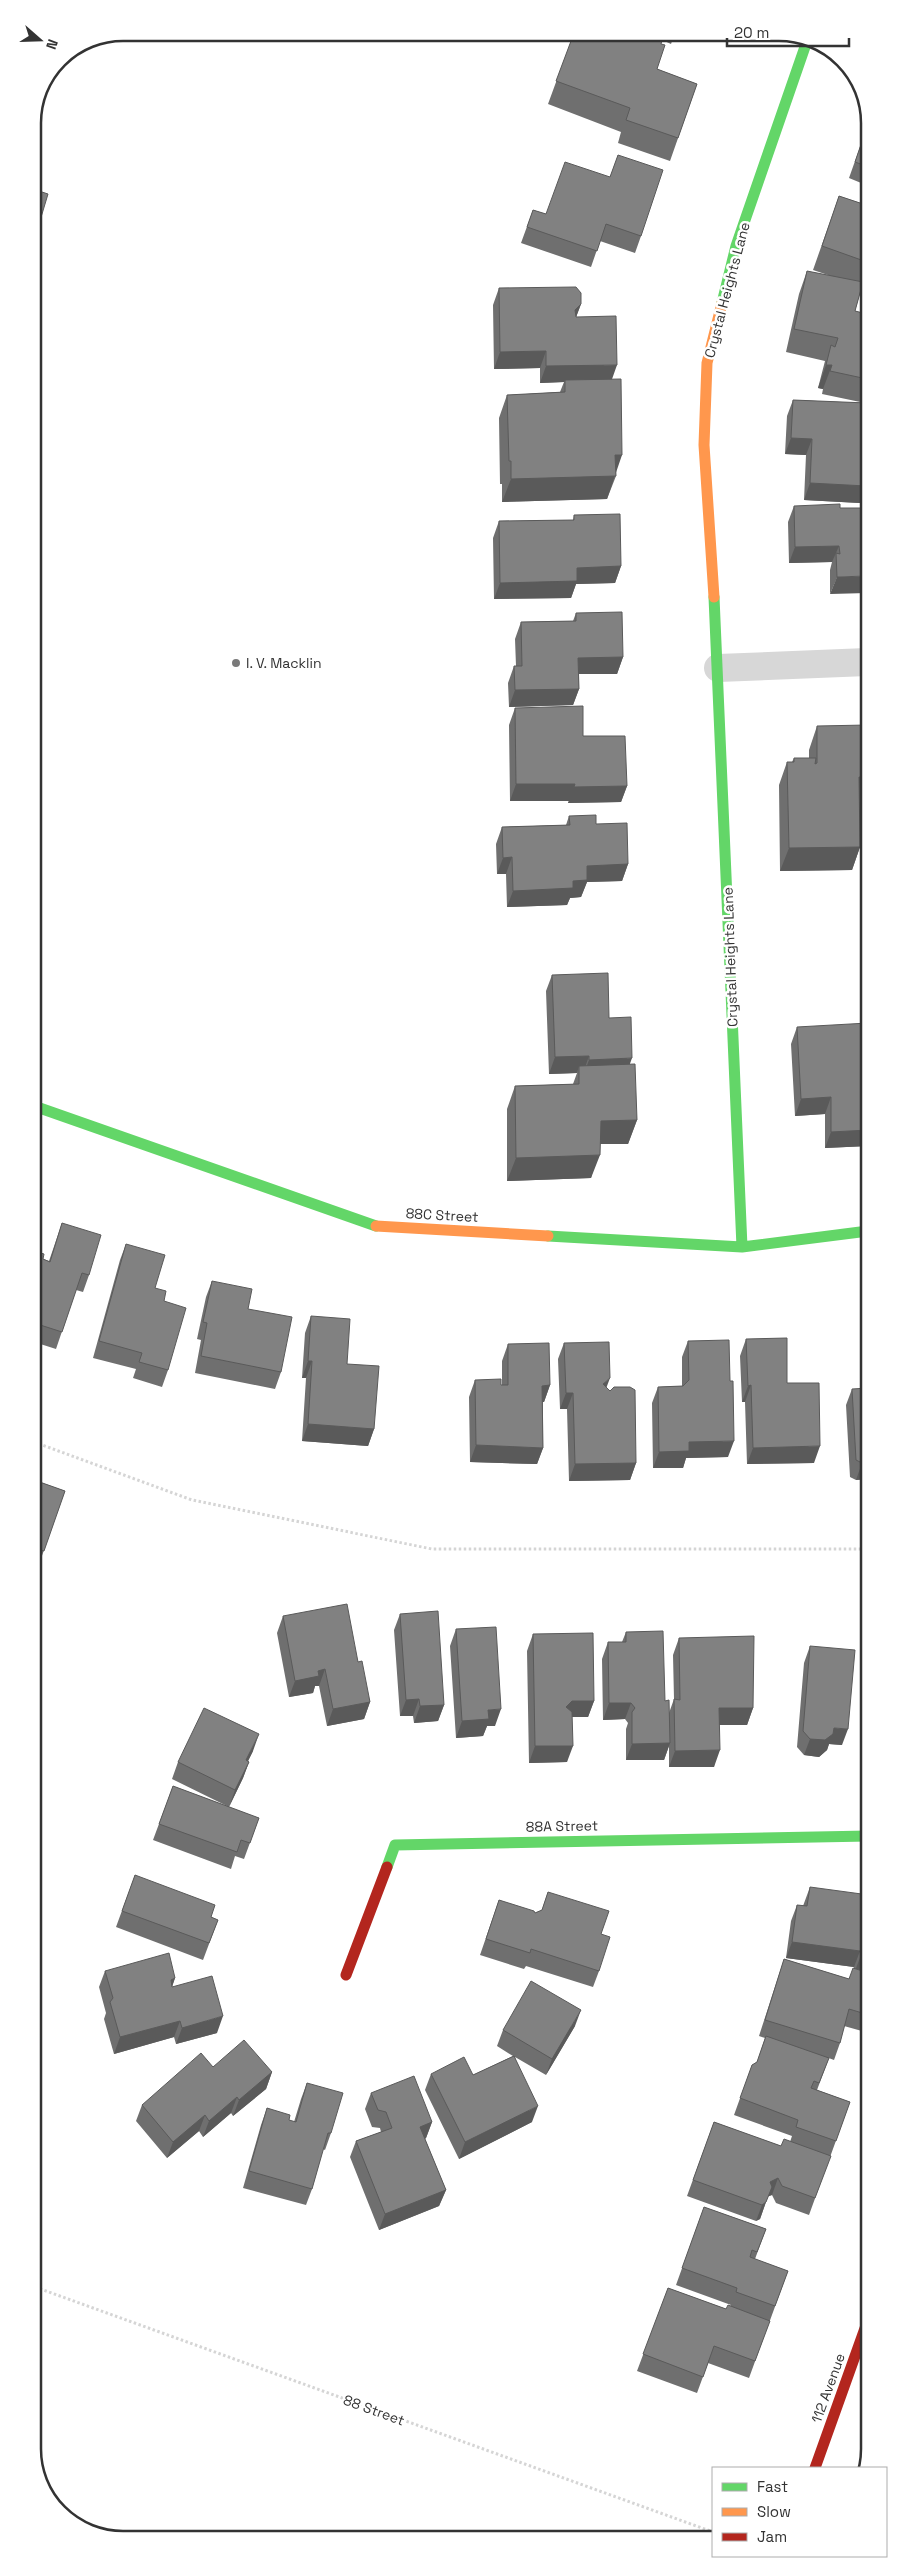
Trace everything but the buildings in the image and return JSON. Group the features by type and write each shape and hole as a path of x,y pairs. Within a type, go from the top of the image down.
{"street":[{"name":"Crystal Heights Lane","path":"742,1247 718,668 704,444 707,362 736,246 805,46"},
{"path":"718,668 861,662"},
{"name":"88C Street","path":"41,1108 374,1226 742,1247 861,1232"},
{"name":"88A Street","path":"346,1976 396,1845 861,1836"},
{"name":"112 Avenue","path":"815,2467 861,2339"}],"path":[{"path":"41,1445 192,1500 432,1549 861,1549"},
{"name":"88 Street","path":"41,2289 710,2531"}],"traffic: fast":[{"path":"722,303 736,246 805,46"},
{"path":"714,597 742,1247"},
{"path":"41,1108 376,1226"},
{"path":"548,1236 742,1247 861,1232"},
{"path":"387,1867 395,1845 861,1836"}],"traffic: slow":[{"path":"714,597 704,445 707,363 722,303"},
{"path":"376,1226 548,1236"}],"traffic: jam":[{"path":"346,1975 387,1867"},
{"path":"815,2467 861,2339"}],"place":[{"name":"I. V. Macklin","path":"236,663"}]}
